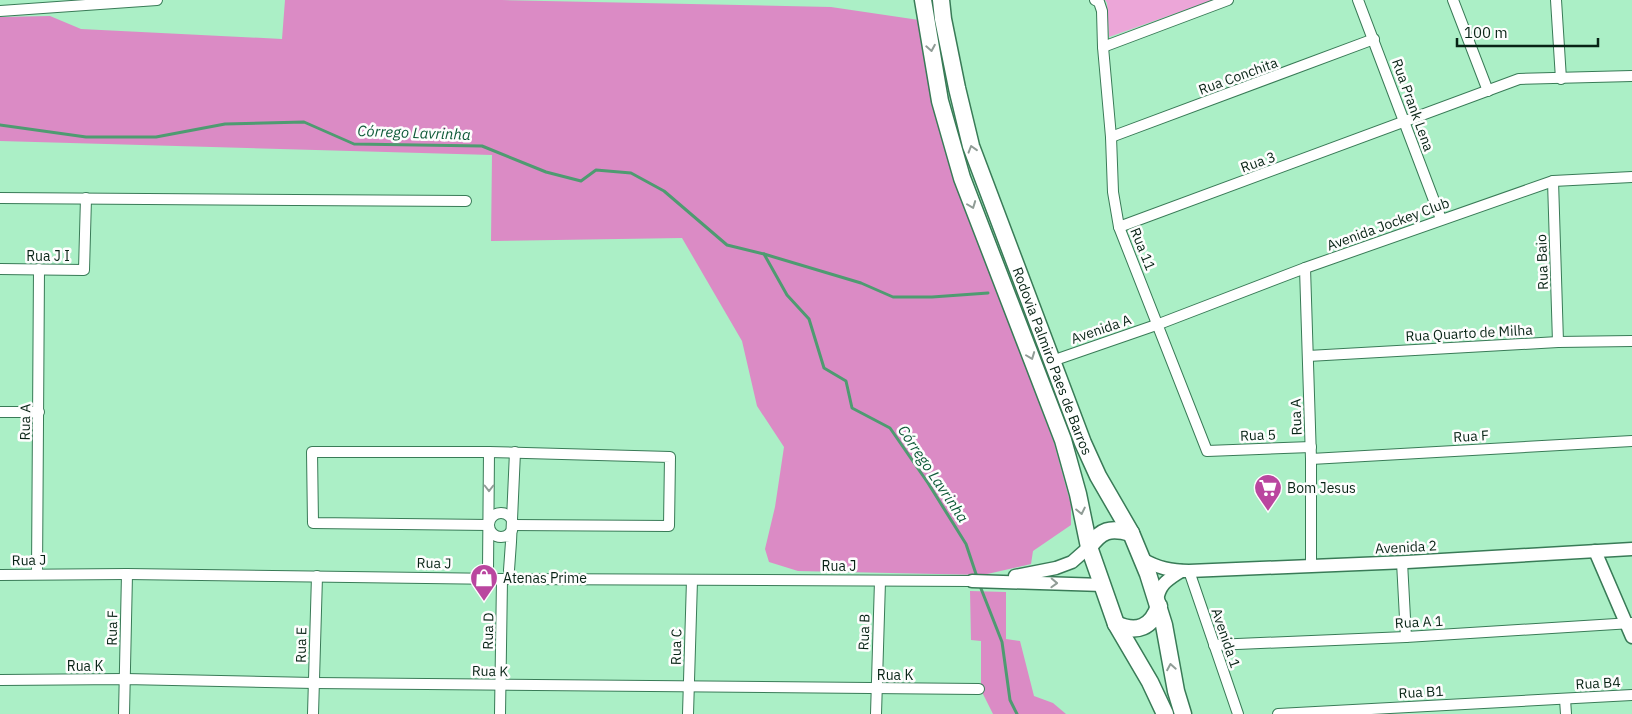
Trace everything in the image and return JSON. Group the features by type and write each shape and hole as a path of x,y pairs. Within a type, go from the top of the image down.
{"main road":[{"name":"Rodovia Palmiro Paes de Barros","path":"923,0 940,101 962,178 1063,440 1078,494 1089,547 1116,624 1150,682 1165,714"},
{"name":"Rodovia Palmiro Paes de Barros","path":"941,0 943,20 971,146 1083,443 1098,476 1131,533 1142,559 1164,625 1174,684 1183,714"},
{"path":"1089,547 1096,537 1106,531 1119,529 1131,533"},
{"path":"1116,624 1125,628 1143,627 1156,615 1158,603"}],"street":[{"path":"0,11 157,0"},
{"name":"Rua 11","path":"1095,0 1099,2 1102,11 1113,192 1120,227 1207,451"},
{"path":"1104,47 1228,0"},
{"name":"Rua Prank Lena","path":"1358,0 1441,219"},
{"path":"1453,0 1488,91"},
{"path":"1556,0 1561,79"},
{"name":"Rua Conchita","path":"1111,137 1374,39"},
{"name":"Rua 3","path":"1120,227 1405,123 1519,79 1632,76"},
{"name":"Avenida Jockey Club","path":"1159,324 1305,268 1553,180 1632,177"},
{"name":"Rua Baio","path":"1553,180 1558,342"},
{"path":"0,198 466,201"},
{"name":"Rua J I","path":"0,269 84,270 86,198"},
{"name":"Rua A","path":"1305,268 1311,447 1311,566"},
{"name":"Rua A","path":"37,574 39,269"},
{"name":"Avenida A","path":"1052,361 1159,324"},
{"name":"Rua Quarto de Milha","path":"1308,356 1558,342 1632,341"},
{"path":"0,412 39,412"},
{"name":"Rua F","path":"1311,459 1632,441"},
{"name":"Rua 5","path":"1207,451 1311,447"},
{"path":"489,525 313,522 312,452 515,452 670,457 669,526 512,525"},
{"path":"488,570 489,452"},
{"name":"Rua D","path":"500,714 505,575 512,525 515,452"},
{"path":"503,514 510,518 512,525 510,532 500,537 491,532 489,525 495,515 503,514"},
{"name":"Rua J","path":"988,581 1056,568 1072,562 1089,547"},
{"name":"Avenida 2","path":"1142,559 1159,568 1185,571 1402,562 1632,549"},
{"path":"1595,551 1629,623 1632,637"},
{"path":"1402,562 1406,637"},
{"path":"1158,603 1159,590 1165,582 1185,571"},
{"name":"Avenida 1","path":"1185,571 1238,714"},
{"name":"Rua F","path":"124,714 127,574"},
{"name":"Rua J","path":"0,575 505,575 692,580 988,581 1103,585"},
{"name":"Rua E","path":"313,714 316,576"},
{"name":"Rua C","path":"688,714 692,580"},
{"name":"Rua B","path":"876,714 880,581"},
{"name":"Rua A 1","path":"1214,645 1406,637 1629,623"},
{"name":"Rua K","path":"0,680 125,679 314,683 979,689"},
{"name":"Rua B4","path":"1565,699 1632,695"},
{"path":"1565,699 1566,714"},
{"name":"Rua B1","path":"1278,714 1565,699"}],"shaded area":[{"path":"285,0 502,0 831,7 919,20 952,170 1054,443 1071,505 1071,525 1033,551 1031,564 983,575 798,571 769,562 765,549 775,507 784,447 757,406 742,341 682,238 491,241 492,155 0,141 0,17 50,16 81,29 282,39"},
{"path":"1105,0 1213,0 1109,37 1107,3"},
{"path":"970,591 1006,592 1006,639 1020,641 1034,696 1053,703 1066,714 993,714 981,690 981,641 971,640"}],"waterway":[{"name":"Córrego Lavrinha","path":"0,125 86,137 156,137 225,124 304,122 354,144 482,146 546,172 581,181 596,170 631,173 664,191 727,245 764,254 787,295 809,319 824,368 846,381 852,408 890,428 928,483 966,544 977,577"},
{"path":"764,254 861,283 893,297 932,297 988,293"},
{"name":"Córrego Lavrinha","path":"980,586 1002,642 1010,700 1017,714"}],"place":[{"name":"Bom Jesus","path":"1268,512"},
{"name":"Atenas Prime","path":"484,602"}]}
